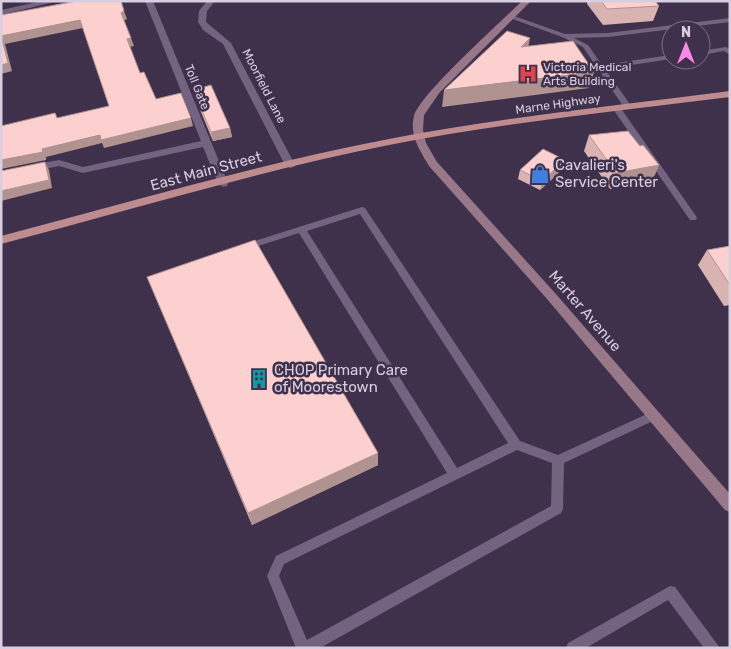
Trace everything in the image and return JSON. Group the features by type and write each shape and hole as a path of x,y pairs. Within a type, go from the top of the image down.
{"main road":[{"path":"419,136 419,115 437,90 527,1"},
{"name":"Marne Highway","path":"419,136 730,94"},
{"name":"East Main Street","path":"1,240 290,164 419,136"},
{"name":"Marter Avenue","path":"419,136 433,164 551,296 730,505"}],"street":[{"path":"1,14 54,1"},
{"name":"Toll Gate","path":"149,1 222,183"},
{"name":"Moorfield Lane","path":"211,1 202,11 202,22 206,28 227,43 290,164"},
{"path":"1,175 59,163 83,170 206,143"}],"lane":[{"path":"512,16 586,46 628,107"},
{"path":"564,36 608,35 730,20"},
{"path":"711,52 728,50"},
{"path":"600,67 661,58"},
{"path":"617,109 693,218"},
{"path":"234,250 362,210 516,445 558,460 653,416"},
{"path":"301,229 454,476"},
{"path":"516,445 280,560 273,576 304,648 557,509 558,460"},
{"path":"573,648 670,592 713,648"}],"building":[{"path":"77,1 121,1 124,11 121,13 131,38 127,39 140,73 144,72 156,99 181,93 191,118 101,140 100,135 42,149 43,152 1,160 1,126 55,113 57,118 109,106 80,20 1,36 1,15"},
{"path":"601,1 655,1 659,6 607,9"},
{"path":"507,31 530,38 521,47 573,41 594,72 444,90"},
{"path":"1,36 8,63 1,65"},
{"path":"211,85 230,128 211,132 193,90"},
{"path":"628,131 640,146 643,145 659,165 616,173 589,135"},
{"path":"543,149 565,160 542,181 520,170"},
{"path":"45,162 49,180 1,191 1,171"},
{"name":"CHOP Primary Care of Moorestown","path":"255,240 378,453 248,513 147,277"},
{"path":"730,246 730,285 707,250"}],"place":[{"name":"Victoria Medical Arts Building","path":"528,74"},
{"name":"Cavalieri's Service Center","path":"540,174"},
{"name":"CHOP Primary Care of Moorestown","path":"259,379"}]}
